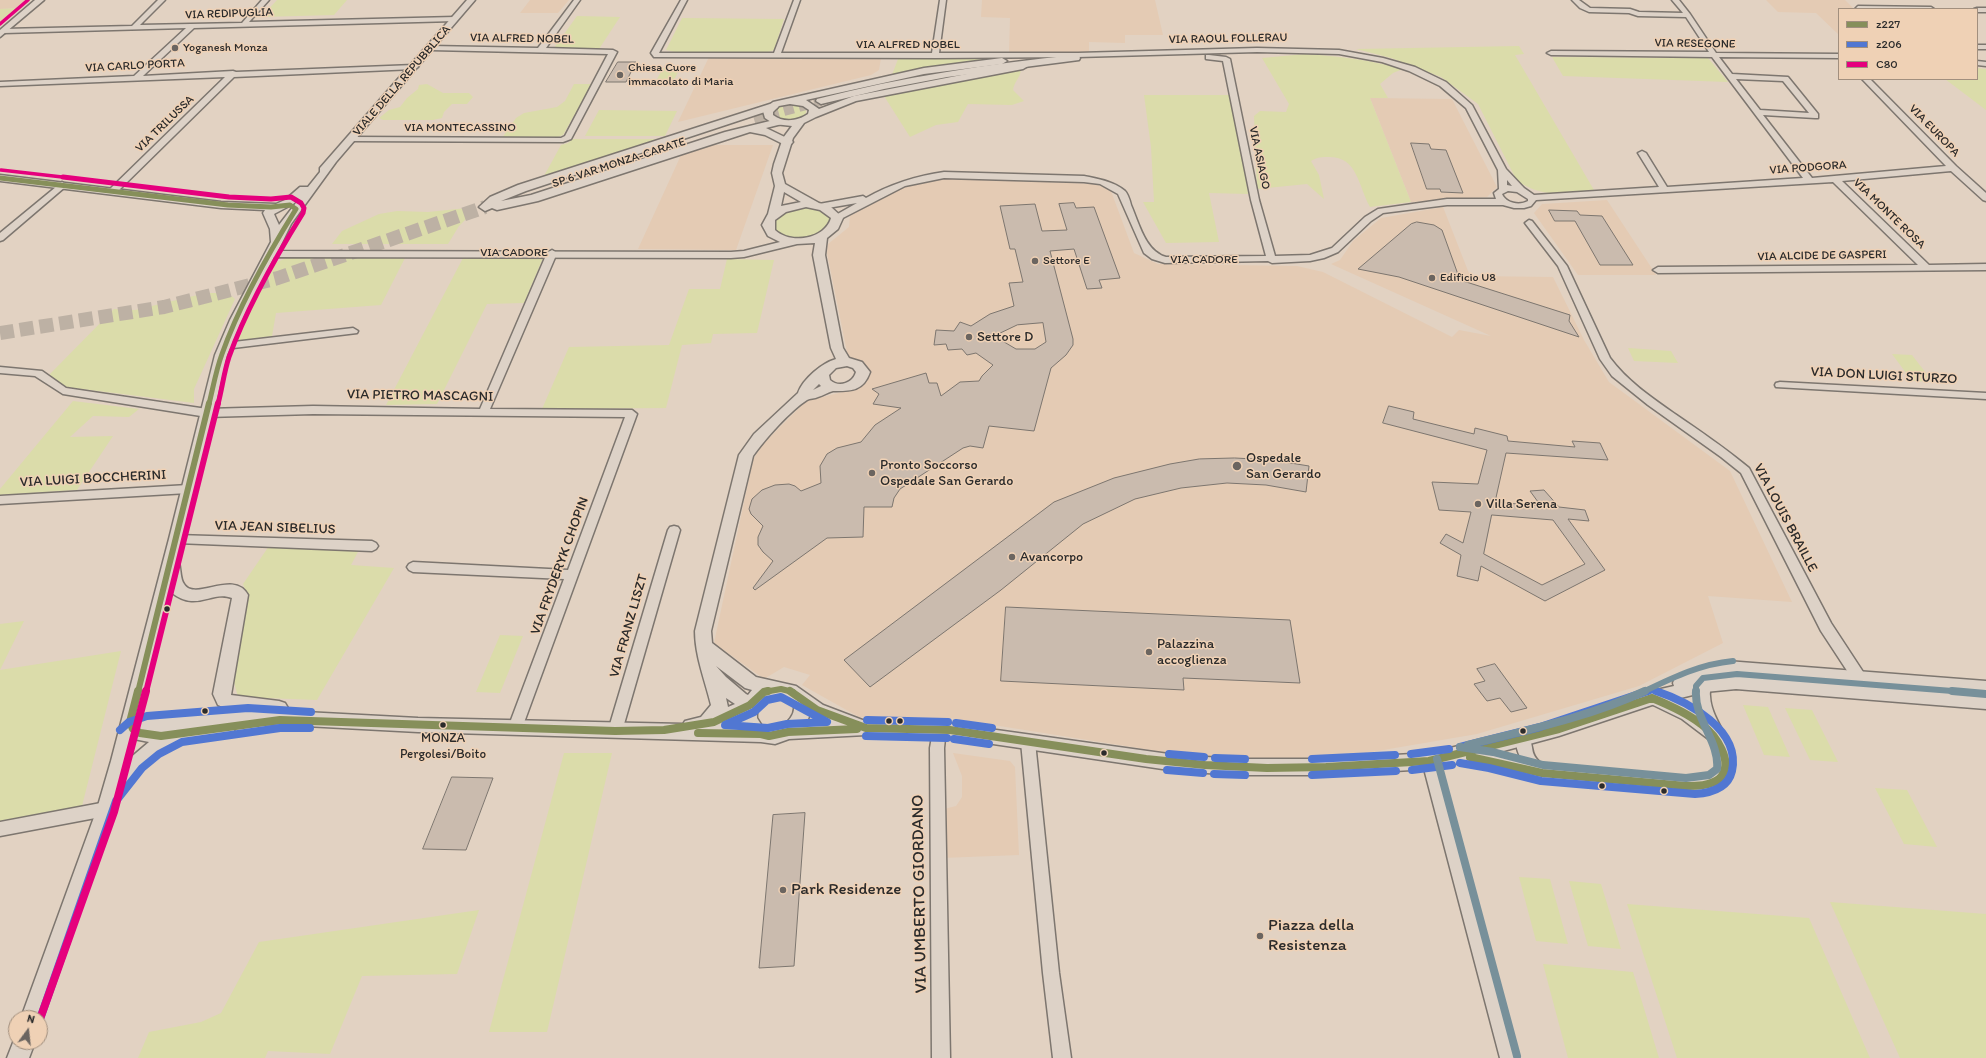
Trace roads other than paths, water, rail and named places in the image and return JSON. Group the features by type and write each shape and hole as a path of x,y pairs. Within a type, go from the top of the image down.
{"main road":[{"path":"985,68 1077,56"},
{"path":"821,100 874,88 1037,60"},
{"path":"485,207 494,200 522,188 773,106"},
{"name":"SP 6 VAR MONZA-CARATE","path":"485,207 754,119"},
{"path":"485,207 500,206 534,198 746,130 780,122"},
{"path":"746,130 768,132 788,140"}],"street":[{"path":"2,32 40,0"},
{"path":"133,28 162,0"},
{"path":"244,24 266,0"},
{"name":"VIALE DELLA REPUBBLICA","path":"35,1010 134,728 171,562 207,413 210,394 224,346 276,241 295,212 332,163 471,0"},
{"path":"540,51 577,0"},
{"name":"VIA ALFRED NOBEL","path":"684,0 655,53 662,55 935,56 1008,54 1113,56 1161,53"},
{"path":"777,55 798,0"},
{"path":"935,56 943,0"},
{"path":"1575,0 1582,7 1589,10 1630,11 1638,14 1688,15"},
{"path":"1675,0 1688,15 1714,55 1809,180"},
{"path":"1857,7 1894,8"},
{"name":"VIA REDIPUGLIA","path":"2,32 456,19"},
{"path":"136,78 192,26"},
{"name":"VIA ALFRED NOBEL","path":"431,48 613,52 568,137"},
{"name":"VIA RAOUL FOLLERAU","path":"1161,53 1296,50 1340,52 1383,60 1412,69 1443,84 1469,107 1502,170 1530,202"},
{"name":"VIA ALFRED NOBEL","path":"1077,56 1161,53"},
{"name":"VIA RESEGONE","path":"1551,53 1838,56"},
{"path":"800,122 780,122 768,116 768,111 773,106 790,101 856,85 937,69 976,64 1077,56"},
{"path":"758,251 776,236 770,232 768,226 769,220 773,215 780,186 777,173 788,140 800,122 812,115 846,101 866,96 1077,56"},
{"name":"VIA ALFRED NOBEL","path":"1113,56 1125,58 1219,57 1226,59"},
{"name":"VIA ASIAGO","path":"1226,59 1255,200 1272,260"},
{"name":"VIA CARLO PORTA","path":"0,84 233,73 414,67"},
{"name":"VIA TRILUSSA","path":"113,191 233,73"},
{"path":"1730,76 1785,79 1815,116 1758,112"},
{"name":"VIA EUROPA","path":"1867,80 1952,168 1986,198"},
{"path":"790,101 810,104 814,109 812,115"},
{"path":"780,122 788,140"},
{"name":"VIA MONTECASSINO","path":"352,139 559,140 568,137"},
{"path":"1642,153 1665,190"},
{"name":"VIALE DELLA REPUBBLICA","path":"269,217 268,213 299,195 332,163"},
{"name":"VIA PODGORA","path":"1505,202 1515,205 1530,202 1665,190 1835,179 1952,168"},
{"name":"VIA RAOUL FOLLERAU","path":"1502,170 1502,189 1498,193 1498,196 1505,202"},
{"name":"VIA CADORE","path":"270,254 552,253 731,255 758,251 822,237 834,228 837,218 872,197 912,180 944,175 1084,179 1102,182 1122,193 1138,232 1149,253 1155,257 1165,260 1272,260 1321,256 1335,250 1374,215 1388,210 1424,204 1467,201 1505,202"},
{"path":"0,178 221,205 290,205 295,212 280,218 269,217 221,205"},
{"name":"VIA MONTE ROSA","path":"1835,179 1926,267"},
{"path":"0,238 62,185"},
{"path":"780,186 832,211 837,218"},
{"path":"1502,189 1520,189"},
{"name":"VIA CADORE","path":"773,215 793,206 820,206 872,197"},
{"path":"1529,223 1527,214 1530,202"},
{"path":"1515,205 1529,223"},
{"path":"269,217 276,228 276,241"},
{"name":"VIA LOUIS BRAILLE","path":"1529,223 1562,266 1606,359 1616,374 1652,403 1726,454 1745,471 1826,627 1864,685"},
{"name":"VIA CADORE","path":"776,236 801,241"},
{"path":"822,237 819,255 837,348 844,362"},
{"path":"801,241 819,255"},
{"path":"483,413 552,253"},
{"name":"VIA ALCIDE DE GASPERI","path":"1658,270 1986,267"},
{"path":"224,346 353,331"},
{"path":"706,724 720,706 712,672 703,646 703,631 746,455 759,437 804,395 806,388 825,370 834,364 844,362 858,365 863,372 861,380 852,386 842,388 832,386 823,380 825,370 828,360 837,348"},
{"name":"VIA PIETRO MASCAGNI","path":"0,370 38,373 63,391 207,413 313,410 632,414"},
{"name":"VIA DON LUIGI STURZO","path":"1780,385 1986,396"},
{"path":"804,395 815,394 832,386"},
{"name":"VIA FRYDERYK CHOPIN","path":"515,728 632,414"},
{"name":"VIA LUIGI BOCCHERINI","path":"0,500 188,489"},
{"name":"VIA FRANZ LISZT","path":"615,731 674,530"},
{"name":"VIA JEAN SIBELIUS","path":"177,539 372,546"},
{"path":"171,562 176,587 187,596 198,596 229,591 234,591 240,595 222,694 224,700 230,703 306,711 347,722"},
{"path":"413,567 573,575"},
{"path":"703,646 751,683 774,689 787,690 817,710 866,728"},
{"path":"1652,698 1685,680 1718,669 1864,685 1986,702"},
{"path":"712,672 736,697 750,705"},
{"path":"134,728 250,716 347,722 615,731 664,730 711,734 760,734 769,736 788,732 866,728 939,729 1168,762 1237,767 1326,767 1429,761 1459,755 1573,725 1652,698 1704,685 1736,682 1986,688"},
{"path":"1459,755 1491,760 1542,773 1679,785 1704,785 1717,780 1722,776 1726,759 1723,746 1704,700 1702,688 1704,685"},
{"path":"760,734 753,729 748,722 747,713 750,705 756,698 764,692 774,689"},
{"path":"788,732 801,719 803,711 802,703 798,696"},
{"path":"1652,698 1682,710 1703,725 1723,746"},
{"path":"664,730 714,722 750,705"},
{"path":"134,728 140,733 154,735 179,734 280,720 314,720"},
{"name":"VIA UMBERTO GIORDANO","path":"939,729 937,756 941,1058"},
{"path":"0,829 108,803 142,757 155,747 179,734"},
{"path":"1523,739 1523,746 1528,759 1542,773"},
{"path":"1028,742 1051,973 1062,1058"},
{"path":"1429,761 1510,1058"}],"tunnel":[{"path":"754,119 821,101"},
{"path":"0,333 164,307 278,278 485,207"}],"place":[{"name":"Yoganesh Monza","path":"175,48"},
{"name":"Chiesa Cuore immacolato di Maria","path":"620,75"},
{"name":"Settore E","path":"1035,261"},
{"name":"Edificio U8","path":"1432,278"},
{"name":"Settore D","path":"969,337"},
{"name":"Ospedale San Gerardo","path":"1237,466"},
{"name":"Pronto Soccorso Ospedale San Gerardo","path":"872,473"},
{"name":"Villa Serena","path":"1478,504"},
{"name":"Avancorpo","path":"1012,557"},
{"name":"Palazzina accoglienza","path":"1149,652"},
{"name":"MONZA Pergolesi/Boito","path":"443,725"},
{"name":"Park Residenze","path":"783,890"},
{"name":"Piazza della Resistenza","path":"1260,936"}]}
